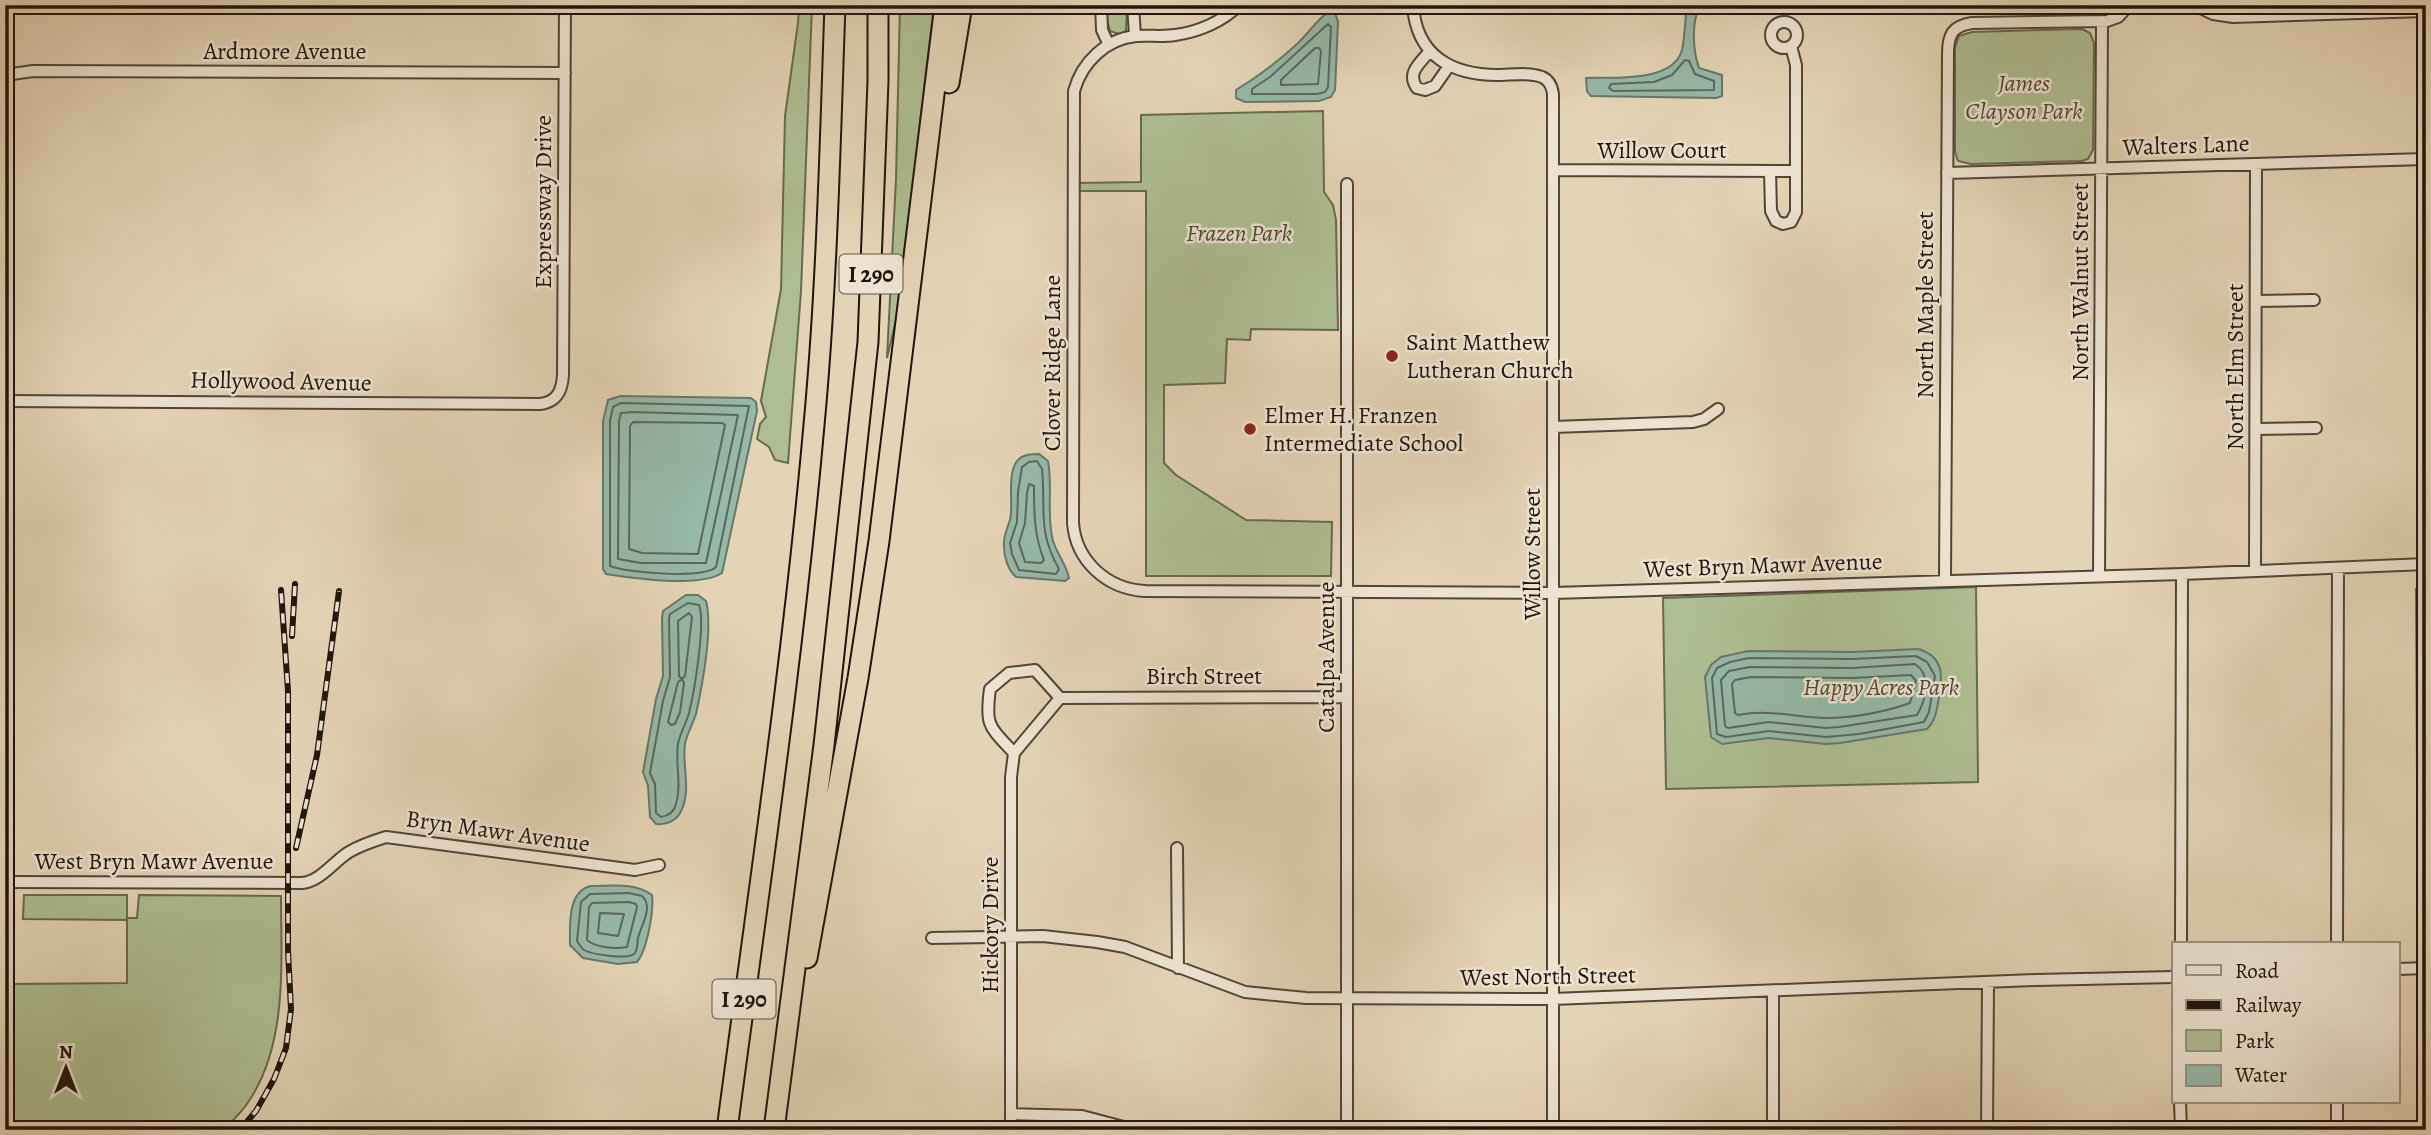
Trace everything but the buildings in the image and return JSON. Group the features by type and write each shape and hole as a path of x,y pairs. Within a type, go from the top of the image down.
{"highway":[{"path":"827,5 832,91"},
{"name":"I 290","path":"727,1130 791,649 813,436 824,288 835,5"},
{"name":"I 290","path":"774,1130 824,745 868,342 878,81 878,5"},
{"path":"782,1064 814,928 858,678 878,541 945,5"},
{"path":"913,265 926,225 962,5"}],"street":[{"name":"Expressway Drive","path":"555,398 562,386 563,375 565,5"},
{"path":"1101,5 1101,30 1110,45"},
{"path":"1133,5 1135,36"},
{"name":"Clover Ridge Lane","path":"1239,5 1219,20 1194,31 1173,35 1135,36 1110,45 1098,52 1083,69 1073,99 1073,517 1078,545 1091,566 1103,577 1135,590 1346,592"},
{"name":"Willow Street","path":"1413,5 1416,25 1430,51 1449,66 1470,74 1535,75 1548,81 1553,94 1553,1130"},
{"path":"2102,21 2118,17 2129,5"},
{"path":"2194,5 2213,14 2233,17 2426,11"},
{"name":"North Maple Street","path":"1945,580 1949,38 1952,30 1972,23 2102,21"},
{"name":"North Walnut Street","path":"2099,575 2102,21"},
{"path":"1770,171 1772,214 1776,221 1783,224 1791,222 1796,214 1796,65 1791,46"},
{"path":"1430,51 1412,74 1412,81 1417,88 1425,90 1435,86 1449,66"},
{"name":"Ardmore Avenue","path":"5,75 33,71 565,73"},
{"name":"Walters Lane","path":"1947,173 2426,159"},
{"name":"North Elm Street","path":"2255,571 2256,164"},
{"name":"Willow Court","path":"1553,170 1796,171"},
{"name":"Catalpa Avenue","path":"1347,184 1347,1130"},
{"path":"2256,301 2314,300"},
{"name":"Hollywood Avenue","path":"5,401 540,404 555,398"},
{"path":"1553,427 1693,422 1704,419 1718,409"},
{"path":"2256,429 2316,428"},
{"name":"West Bryn Mawr Avenue","path":"1346,592 1553,593 2426,564"},
{"path":"2337,942 2338,568"},
{"path":"2181,942 2182,574"},
{"path":"1035,670 1060,698 1014,752 991,729 986,715 990,689 1009,673 1035,670"},
{"name":"Birch Street","path":"1060,698 1347,698"},
{"name":"Hickory Drive","path":"1011,1130 1011,777 1014,752"},
{"name":"Bryn Mawr Avenue","path":"302,883 312,882 347,853 368,842 386,837 635,870 659,865"},
{"path":"1177,848 1178,968"},
{"name":"West Bryn Mawr Avenue","path":"5,882 302,883"},
{"name":"West North Street","path":"932,938 1043,936 1097,942 1125,947 1259,995 1347,999 1553,999 2172,977"},
{"path":"2400,970 2426,968"},
{"path":"1987,1130 1989,982"},
{"path":"1773,991 1773,1130"},
{"path":"2180,1104 2180,1130"},
{"path":"2337,1104 2337,1130"},
{"path":"1011,1114 1082,1116 1135,1130"}],"green space":[{"path":"799,5 812,5 801,291 788,463 775,460 769,447 757,439 760,424 766,417 761,401 781,289 785,116"},
{"path":"900,5 934,5 897,316 887,358 896,179"},
{"path":"1106,5 1127,5 1126,31 1119,34 1110,31"},
{"name":"James Clayson Park","path":"2082,29 2090,33 2094,43 2093,150 2088,159 1971,164 1958,161 1955,152 1955,48 1959,36 1972,32"},
{"name":"Frazen Park","path":"1323,111 1324,192 1333,205 1336,220 1338,330 1251,329 1250,340 1227,339 1225,383 1164,385 1164,463 1176,475 1246,520 1332,522 1331,576 1146,576 1146,191 1079,191 1079,183 1141,182 1141,115"},
{"name":"Happy Acres Park","path":"1976,587 1978,782 1666,789 1663,598"},
{"path":"2426,588 2426,780 2417,780 2416,589"},
{"path":"24,895 127,895 127,918 137,918 139,895 281,896 280,1002 270,1054 262,1078 249,1101 224,1130 10,1130 12,984 127,983 127,920 23,919"}],"water":[{"path":"1687,5 1700,5 1694,28 1697,61 1699,68 1722,75 1722,96 1591,96 1587,91 1586,78 1641,76 1667,68 1676,61 1682,50"},
{"path":"1329,12 1335,13 1338,22 1335,90 1331,97 1319,101 1245,102 1236,98 1236,90 1284,56"},
{"path":"620,396 751,398 756,402 757,411 722,573 698,580 666,581 606,574 603,569 603,421 608,400"},
{"path":"1039,454 1048,461 1051,531 1068,573 1069,578 1065,581 1016,577 1005,555 1004,540 1011,513 1011,480 1014,466 1023,457"},
{"path":"686,595 698,595 706,601 706,657 696,714 685,744 685,801 675,819 665,824 656,824 650,817 648,786 643,772 656,699 663,676 662,618 663,611"},
{"path":"1918,649 1934,658 1941,678 1937,710 1927,729 1826,744 1769,738 1722,744 1711,737 1705,677 1711,665 1721,657 1748,651 1852,652"},
{"path":"591,886 631,886 652,895 649,930 637,962 618,964 583,958 570,945 570,919 574,902 583,889"}],"railway":[{"path":"292,636 295,584"},
{"path":"240,1130 256,1111 274,1079 286,1048 291,1009 288,951 288,691 281,590"},
{"path":"296,848 317,755 339,591"}],"place":[{"name":"Saint Matthew Lutheran Church","path":"1392,356"},
{"name":"Elmer H. Franzen Intermediate School","path":"1250,429"}]}
